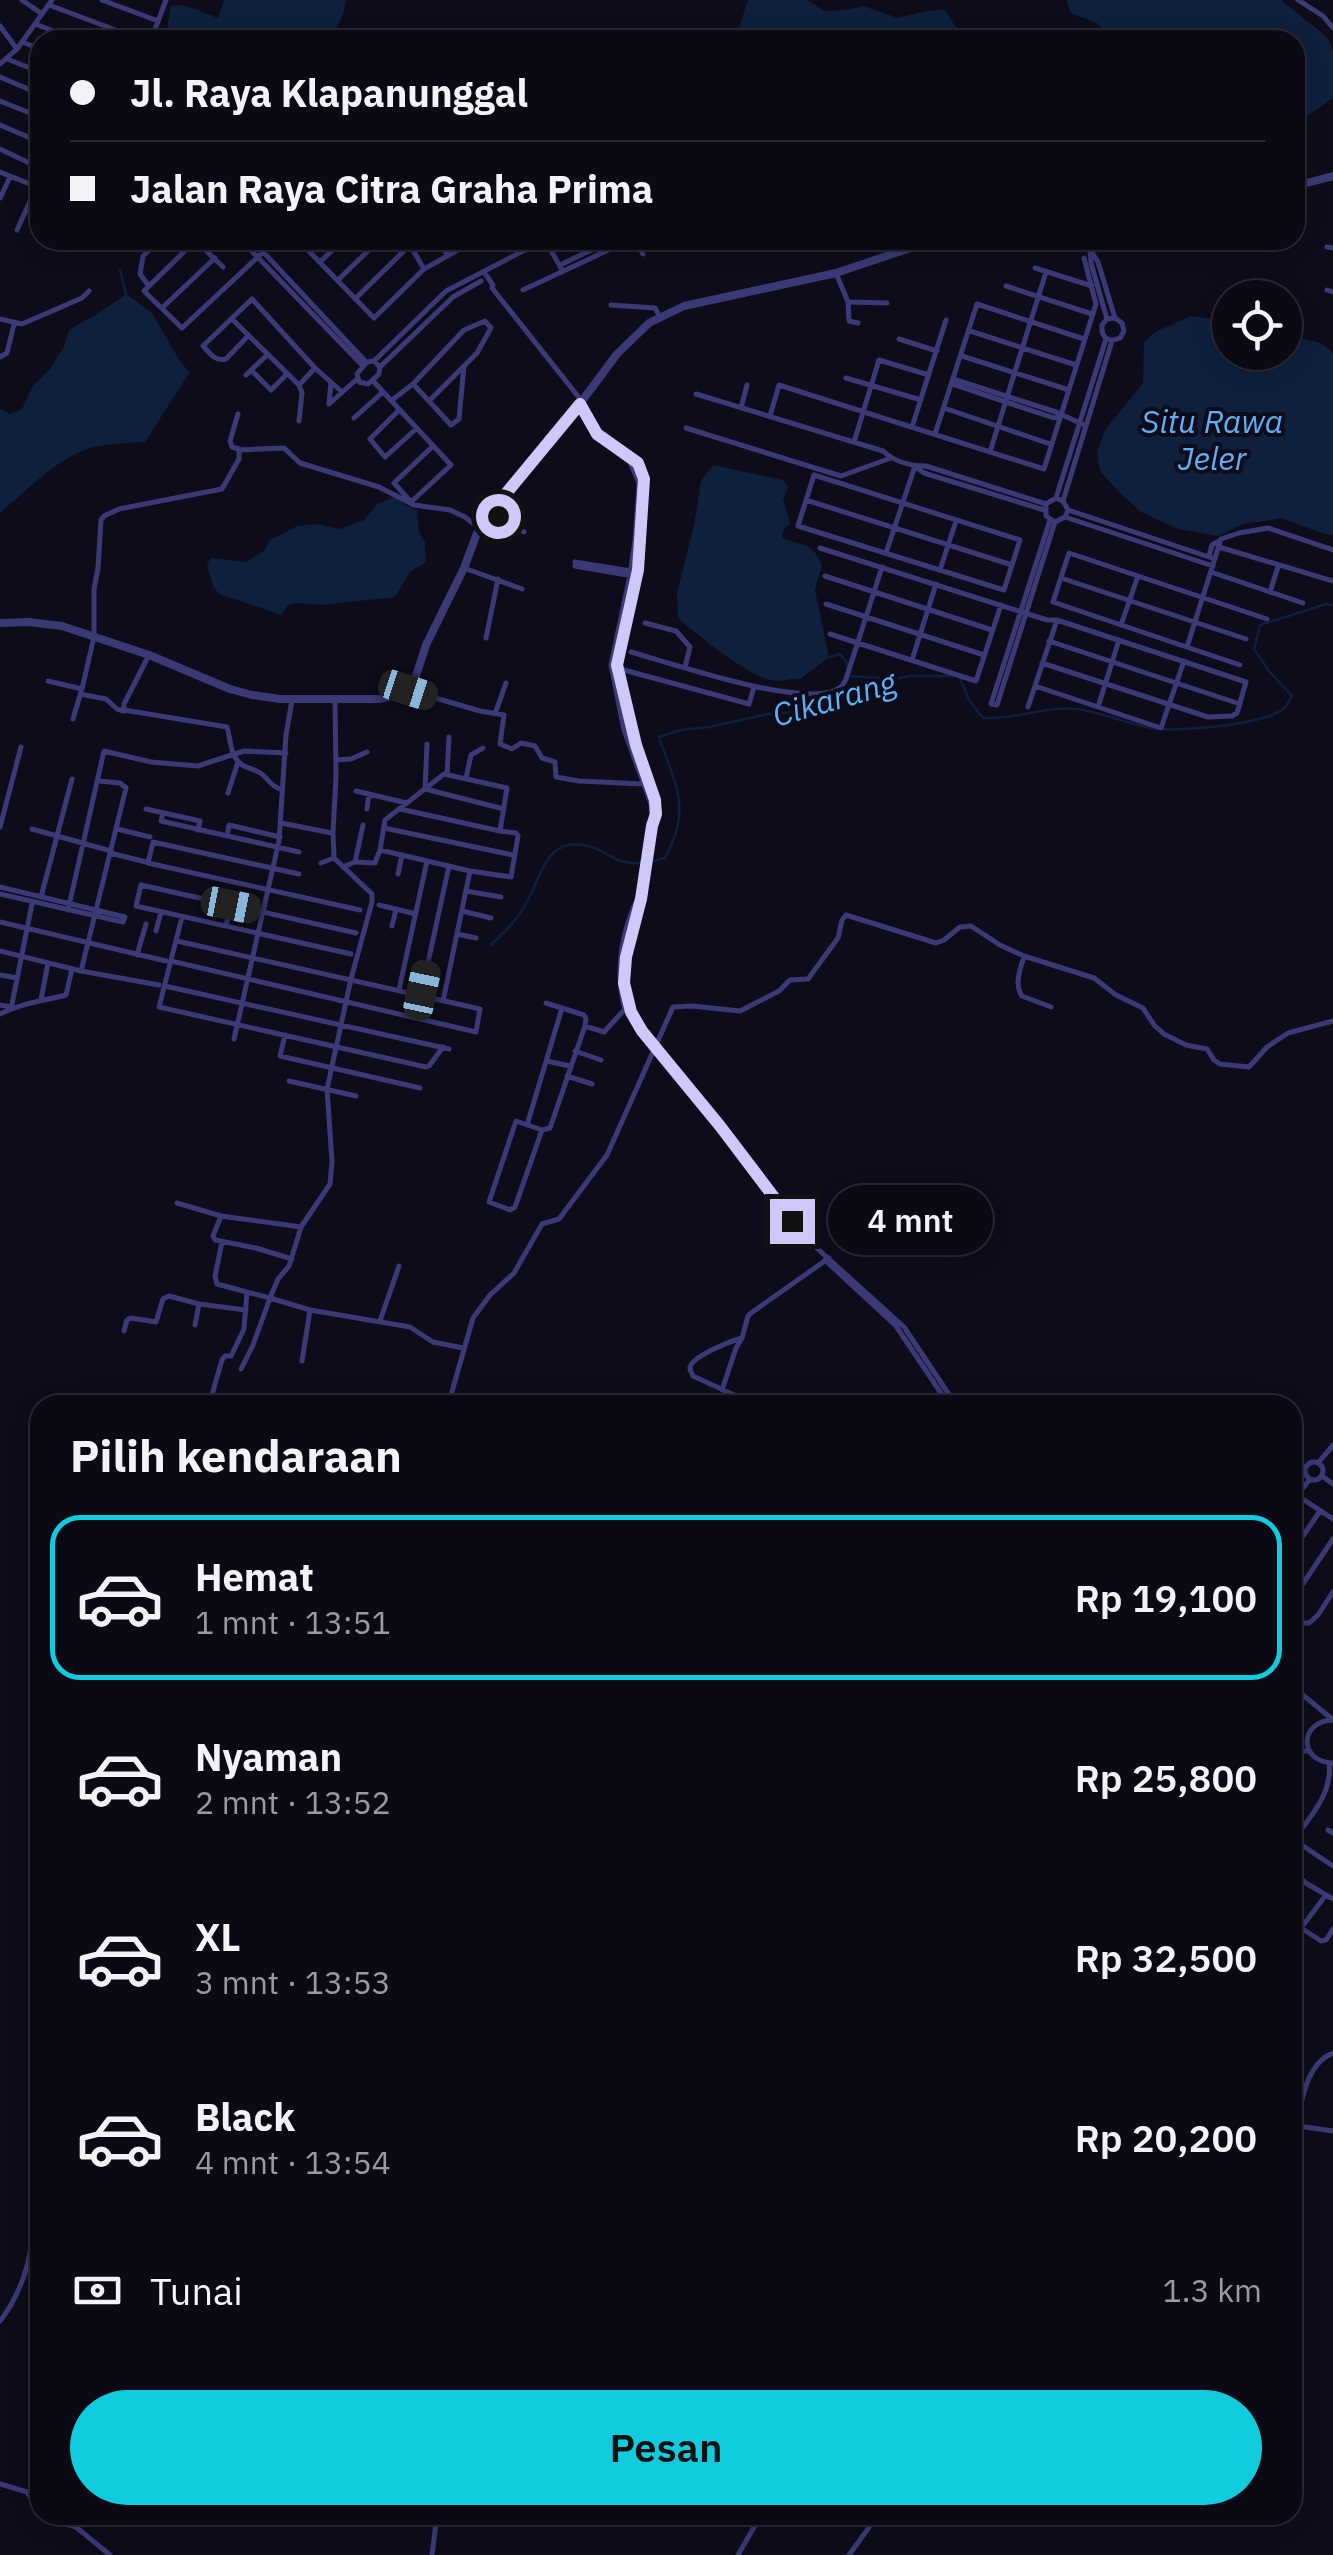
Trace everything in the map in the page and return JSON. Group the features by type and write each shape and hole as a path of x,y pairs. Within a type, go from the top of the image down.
{"street":[{"path":"22,0 42,14"},
{"path":"102,0 158,21"},
{"path":"1298,0 1333,28"},
{"path":"155,30 164,1"},
{"path":"31,30 50,3 110,30"},
{"path":"35,24 51,30"},
{"path":"0,26 17,49"},
{"path":"0,64 30,31"},
{"path":"22,42 30,45"},
{"path":"7,59 30,68"},
{"path":"0,78 30,90"},
{"path":"0,101 30,114"},
{"path":"0,125 30,138"},
{"path":"0,149 30,163"},
{"path":"0,172 30,185"},
{"path":"0,198 10,176"},
{"path":"1305,183 1333,176"},
{"path":"16,230 30,203"},
{"path":"148,285 140,274 143,256 149,250"},
{"path":"185,250 144,291 182,328 264,251 368,363"},
{"path":"206,250 223,267"},
{"path":"250,250 368,363 380,367"},
{"path":"310,250 374,318 424,269 458,250"},
{"path":"320,262 333,250"},
{"path":"338,280 369,250"},
{"path":"356,298 401,250"},
{"path":"412,250 424,269"},
{"path":"444,250 448,256"},
{"path":"331,382 327,407 446,291 526,250"},
{"path":"550,250 561,268"},
{"path":"524,290 561,268 607,250"},
{"path":"641,250 643,254"},
{"path":"0,623 52,624 149,655 240,693 267,698 392,698 408,690 419,671 436,622 479,528 617,354 649,322 684,306 836,272 903,250"},
{"path":"1092,250 1111,319"},
{"path":"162,308 214,258"},
{"path":"770,416 779,385 1044,468 1096,304 1084,258"},
{"path":"1035,268 1092,286"},
{"path":"836,272 848,302 849,322 858,323"},
{"path":"990,452 1046,272"},
{"path":"481,276 493,285 567,379 597,434 628,457 639,484 634,574 611,665 655,800 656,814 626,957 624,983 629,1009 792,1221 827,1259 904,1327 949,1395"},
{"path":"357,379 364,384 373,381 380,367 453,297 481,276"},
{"path":"1006,286 1092,314"},
{"path":"0,319 14,324 30,322 90,291"},
{"path":"248,336 226,359 221,360 202,346 252,299 342,392"},
{"path":"848,302 887,303"},
{"path":"936,434 977,304 1084,339"},
{"path":"610,306 655,308 660,317"},
{"path":"232,318 299,385 302,393 298,420"},
{"path":"1109,340 1120,338 1124,331 1122,323 1111,319"},
{"path":"1109,340 1101,333 1102,325 1111,319"},
{"path":"912,427 946,320"},
{"path":"392,400 464,330 485,321 491,328 477,353 429,401"},
{"path":"0,357 7,352 14,324"},
{"path":"969,330 1076,365"},
{"path":"900,339 936,351"},
{"path":"1109,340 1060,500 1066,513 1196,556 1270,592 1303,603"},
{"path":"266,354 248,373 271,390 287,374"},
{"path":"961,355 1069,390"},
{"path":"854,442 879,360 929,376"},
{"path":"412,384 450,426 459,419 464,366"},
{"path":"299,385 316,368"},
{"path":"846,378 921,400"},
{"path":"373,381 451,464 411,502 394,483 433,446"},
{"path":"952,381 1083,424"},
{"path":"740,408 747,385"},
{"path":"354,418 383,392"},
{"path":"696,394 883,451 891,458 1045,507 1060,500"},
{"path":"944,408 1051,444"},
{"path":"399,410 370,439 385,456 416,428"},
{"path":"238,414 232,447 258,451 284,448 300,463 379,488 414,506 450,510 479,528"},
{"path":"686,428 841,476 891,458"},
{"path":"74,719 94,637 101,520 119,509 222,488 239,459 239,450"},
{"path":"886,553 915,466"},
{"path":"814,475 1020,540 1004,590 798,526 806,500 814,475"},
{"path":"806,500 1012,565"},
{"path":"1045,507 1052,521"},
{"path":"494,508 502,509 500,518 524,532"},
{"path":"994,704 1052,521 1066,513"},
{"path":"940,570 956,520"},
{"path":"1212,563 1212,546 1221,539 1268,528 1331,548"},
{"path":"1188,647 1221,539"},
{"path":"1219,547 1333,581"},
{"path":"820,548 1246,682 1237,713 1208,718 1042,663"},
{"path":"1240,665 1052,602 1069,553 1268,619"},
{"path":"575,563 634,574"},
{"path":"1270,592 1278,566"},
{"path":"631,652 754,686 809,694 834,691 846,679 882,567"},
{"path":"464,568 522,589"},
{"path":"825,576 992,630"},
{"path":"1122,626 1138,576"},
{"path":"1061,578 1246,640"},
{"path":"486,638 498,580"},
{"path":"912,660 936,584"},
{"path":"826,604 984,655"},
{"path":"830,634 976,681 1000,605"},
{"path":"1028,707 1056,620"},
{"path":"644,623 676,631 690,647 685,667"},
{"path":"1098,707 1119,640"},
{"path":"1050,642 1240,704"},
{"path":"126,712 124,704 149,655"},
{"path":"1034,686 1161,728 1184,661"},
{"path":"624,670 749,704 754,686"},
{"path":"48,681 106,699 126,712 229,728 230,746 238,762 282,790"},
{"path":"494,714 506,683"},
{"path":"408,690 504,716 500,744 512,749 521,743 535,746 542,758 555,762 557,778 643,784"},
{"path":"234,1039 280,837 286,735 293,698"},
{"path":"241,1369 278,1279 292,1259 301,1227 330,1184 327,1090 372,902 372,894 334,858 336,698"},
{"path":"621,702 624,730 651,804 652,826"},
{"path":"446,774 449,737"},
{"path":"425,789 427,744"},
{"path":"0,826 4,799 22,747"},
{"path":"466,778 471,756 482,748"},
{"path":"68,906 104,751 151,762 198,766 244,751 286,753"},
{"path":"336,760 367,752"},
{"path":"228,794 238,762"},
{"path":"342,868 355,862 374,864 385,820 446,774 508,788 500,831"},
{"path":"11,1008 27,928 72,779"},
{"path":"81,971 126,788 120,783 99,781"},
{"path":"425,789 504,809"},
{"path":"356,792 407,803"},
{"path":"367,809 370,794"},
{"path":"389,816 392,800"},
{"path":"380,850 510,877 517,834 400,808"},
{"path":"146,809 163,812 161,821 299,852"},
{"path":"281,823 332,833"},
{"path":"227,836 229,825 280,837"},
{"path":"355,862 363,826"},
{"path":"117,828 150,836"},
{"path":"384,828 514,855"},
{"path":"32,829 146,862"},
{"path":"298,874 153,842 148,863 360,910"},
{"path":"398,874 402,855"},
{"path":"321,862 334,858"},
{"path":"400,990 427,861"},
{"path":"421,996 449,866"},
{"path":"443,1000 470,871"},
{"path":"351,954 136,906 141,885 356,933"},
{"path":"0,891 37,902 124,916 124,921 96,912"},
{"path":"466,891 501,897"},
{"path":"378,904 416,914"},
{"path":"226,926 231,905"},
{"path":"392,926 396,909"},
{"path":"462,911 492,918"},
{"path":"156,931 161,912"},
{"path":"450,1395 473,1318 514,1273 541,1226 559,1219 606,1155 673,1007 740,1011 779,991 790,980 808,980 838,938 846,915 936,943 960,927 971,926 1024,956 1101,982 1142,1008 1164,1034 1186,1045 1207,1049 1214,1060 1226,1066 1249,1067 1288,1033 1333,1021"},
{"path":"0,952 162,985 446,1048 427,1067 159,1008 162,985 182,917"},
{"path":"0,922 476,1032 480,1009 176,941"},
{"path":"137,955 146,924"},
{"path":"457,934 476,938"},
{"path":"1024,956 1019,992 1051,1007"},
{"path":"41,1000 48,963"},
{"path":"0,1014 66,995 72,969"},
{"path":"0,975 17,978"},
{"path":"542,1130 515,1207 510,1210 489,1202 516,1121 542,1130 550,1128 585,1026 584,1015 546,1003"},
{"path":"0,1004 11,1008"},
{"path":"527,1125 562,1008"},
{"path":"585,1026 604,1032 629,1009"},
{"path":"285,1035 280,1056 420,1088"},
{"path":"575,1051 602,1060"},
{"path":"546,1061 570,1066"},
{"path":"567,1076 592,1084"},
{"path":"289,1081 356,1096"},
{"path":"177,1203 221,1216 301,1227"},
{"path":"221,1216 213,1238 292,1259"},
{"path":"222,1242 214,1276 222,1286 310,1310 414,1328 431,1341 463,1348"},
{"path":"722,1390 751,1313 827,1259"},
{"path":"380,1320 398,1266"},
{"path":"212,1395 222,1360 231,1356 242,1336 248,1292"},
{"path":"124,1331 130,1319 156,1322 167,1296 246,1310"},
{"path":"195,1324 200,1304"},
{"path":"302,1360 310,1310"},
{"path":"888,1313 941,1395"},
{"path":"732,1395 693,1376 690,1365 742,1338"},
{"path":"1310,1479 1306,1475 1308,1465 1318,1463 1332,1449"},
{"path":"1318,1463 1322,1476"},
{"path":"1302,1486 1322,1476"},
{"path":"1322,1476 1333,1484"},
{"path":"1302,1498 1333,1519"},
{"path":"1302,1537 1320,1511"},
{"path":"1302,1585 1333,1539"},
{"path":"1302,1623 1318,1615 1333,1592"},
{"path":"1302,1694 1332,1720"},
{"path":"1302,1828 1328,1792 1332,1774 1331,1763 1318,1760 1307,1740 1320,1721 1332,1720"},
{"path":"1302,1751 1310,1751"},
{"path":"1302,1847 1333,1866"},
{"path":"1302,1883 1330,1897 1302,1927"},
{"path":"1302,1929 1323,1941 1333,1929"},
{"path":"1302,2102 1311,2074 1325,2056 1333,2053"},
{"path":"1302,2127 1333,2131"},
{"path":"0,2321 19,2293 30,2249"},
{"path":"0,2484 30,2496"},
{"path":"69,2525 110,2555"},
{"path":"432,2555 436,2525"},
{"path":"738,2555 755,2525"},
{"path":"849,2555 871,2525"}],"water":[{"path":"224,0 346,0 336,30 166,30 171,6 184,5 218,18"},
{"path":"748,0 807,0 824,11 863,6 898,18 945,10 961,30 738,30"},
{"path":"1066,0 1281,0 1328,38 1333,51 1333,98 1305,118 1305,30 1103,30 1097,23 1071,13"},
{"path":"126,294 152,313 190,372 145,442 82,451 60,463 0,513 0,409 10,414 22,409 33,386 64,347 69,330"},
{"name":"Situ Rawa Jeler","path":"1191,316 1212,319 1212,370 1302,370 1302,338 1321,343 1333,353 1333,535 1281,518 1243,524 1218,536 1178,529 1141,512 1100,471 1097,451 1105,430 1143,383 1144,342 1155,332"},
{"path":"713,465 783,480 788,487 783,500 790,523 782,537 810,548 822,565 815,590 829,657 801,679 778,681 754,674 678,618 677,593 701,481"},
{"path":"396,496 417,510 426,562 410,572 395,597 322,605 296,603 287,606 282,615 219,594 213,586 207,564 211,558 246,562 264,551 270,540 297,526 317,524 340,529 364,520 377,504"}],"waterway":[{"path":"120,270 126,294"},
{"name":"Cikarang","path":"960,678 969,700 983,718 1064,709 1164,729 1240,723 1273,714 1284,708 1292,696 1254,649 1260,625 1333,605"},
{"path":"829,657 840,654 848,669"},
{"path":"851,676 888,679"},
{"name":"Cikarang","path":"491,945 520,914 548,860 566,845 597,849 630,863 665,858 678,825 679,811 675,784 659,737 768,714 806,712 882,681 953,676"}],"route":[{"path":"498,516 502,508 494,508 580,404 597,434 638,463 642,472 645,496 638,570 617,665 656,814 626,957 626,993 642,1031 792,1221"}]}
